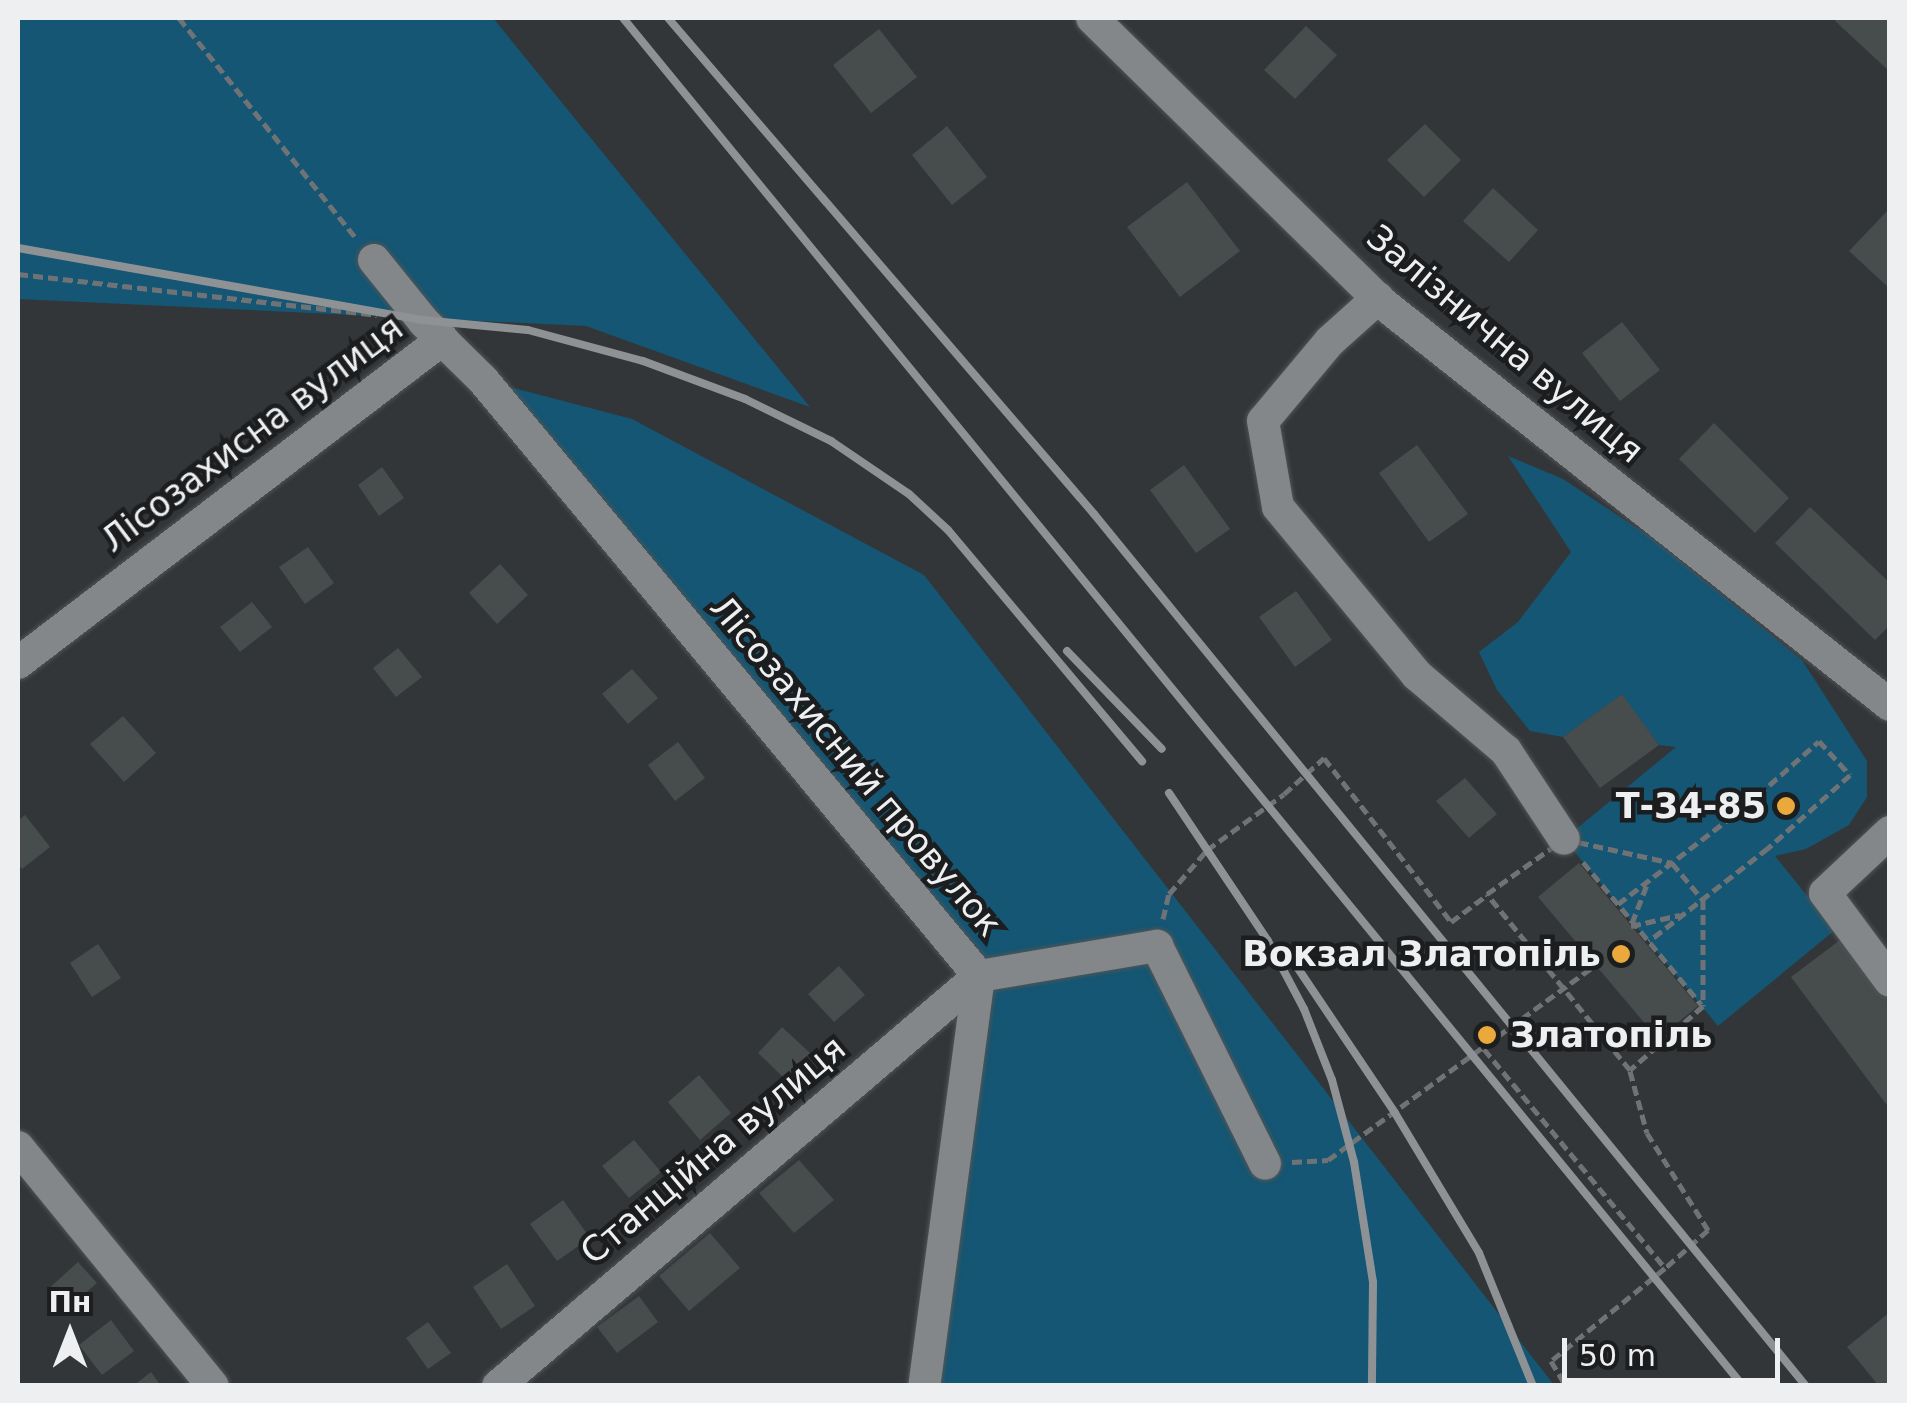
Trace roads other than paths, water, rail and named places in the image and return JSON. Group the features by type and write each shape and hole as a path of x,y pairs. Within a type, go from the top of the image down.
{"street":[{"name":"Залізнична вулиця","path":"1092,18 1378,298 1890,704"},
{"name":"Лісозахисна вулиця","path":"18,663 433,331 374,260"},
{"path":"1378,298 1330,341 1263,421 1278,507 1417,675 1506,751 1564,840"},
{"name":"Лісозахисний провулок","path":"433,331 483,380 979,976 924,1386"},
{"path":"1890,832 1825,893 1890,980"},
{"path":"979,976 1156,946 1264,1164"},
{"name":"Станційна вулиця","path":"498,1386 979,976"},
{"path":"18,1146 213,1386"}],"railway":[{"path":"623,18 1743,1386"},
{"path":"668,18 1094,514 1806,1386"},
{"path":"18,248 422,320 528,330 643,361 745,399 831,441 909,494 948,530 1142,761"},
{"path":"1067,651 1162,749"},
{"path":"1169,793 1268,941 1304,1009 1332,1080 1354,1162 1373,1282 1372,1386"},
{"path":"1289,955 1395,1113 1479,1253 1533,1386"}],"place":[{"name":"Т-34-85","path":"1786,806"},
{"name":"Вокзал Златопіль","path":"1621,954"},
{"name":"Златопіль","path":"1487,1035"}]}
